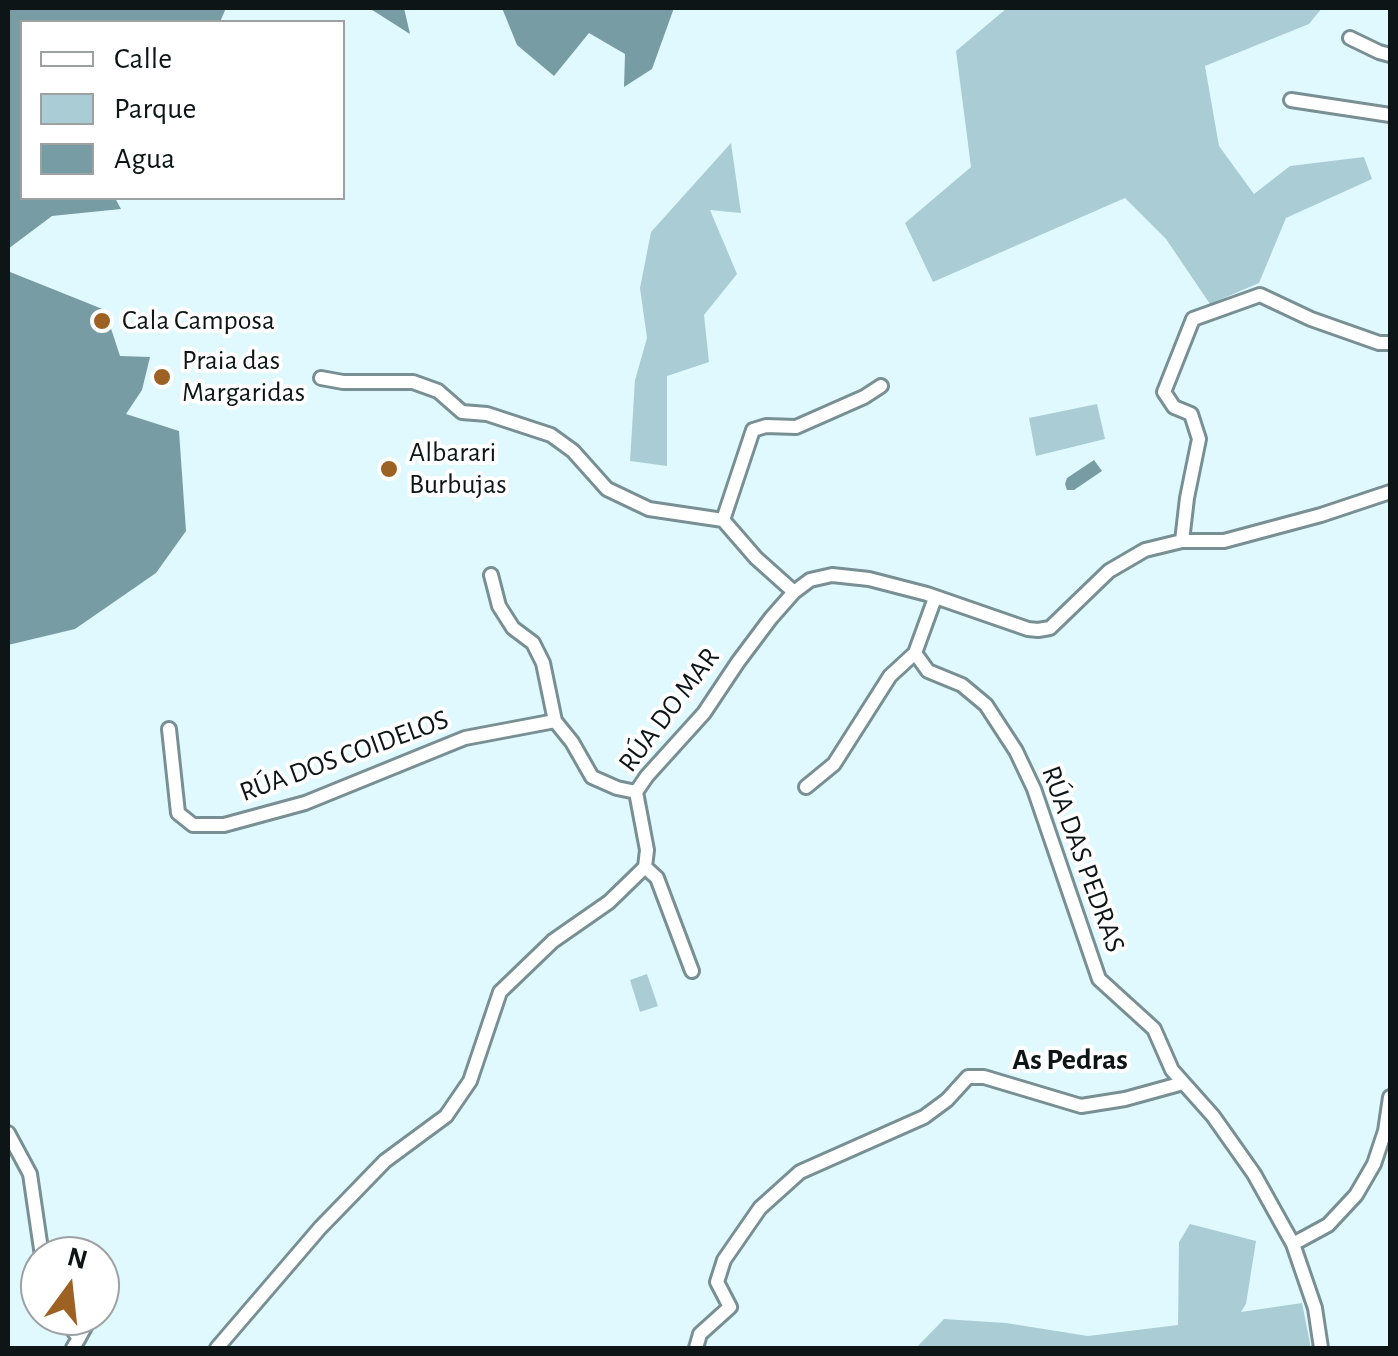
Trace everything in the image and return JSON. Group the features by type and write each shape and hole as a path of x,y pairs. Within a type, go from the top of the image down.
{"street":[{"path":"1350,38 1390,55"},
{"path":"1291,100 1390,115"},
{"path":"1182,541 1199,439 1191,414 1174,408 1164,392 1194,319 1260,295 1311,319 1390,344"},
{"path":"321,378 342,382 414,382 438,390 462,412 487,414 551,435 607,488 649,509 723,520 756,558 794,592 810,580 832,575 869,579 1028,630 1050,628 1109,571 1145,550 1182,541 1224,541 1390,492"},
{"path":"723,520 753,430 766,426 796,427 881,386"},
{"path":"491,575 499,606 514,628 533,643 543,664 556,721 592,777 636,792"},
{"name":"RÚA DO MAR","path":"644,867 648,850 636,792 704,713 738,662 794,592"},
{"path":"806,787 834,764 890,676 915,653 936,598"},
{"name":"RÚA DAS PEDRAS","path":"915,653 928,670 962,685 986,705 1016,751 1039,804 1100,980 1154,1028 1172,1070 1213,1116 1254,1174 1293,1244 1315,1308 1321,1348"},
{"name":"RÚA DOS COIDELOS","path":"169,728 178,813 193,825 224,825 304,803 464,738 556,721"},
{"path":"217,1348 320,1228 386,1161 446,1116 470,1081 500,992 553,942 609,902 644,867 657,878 692,971"},
{"path":"696,1348 700,1334 730,1307 717,1282 724,1260 760,1208 800,1172 924,1118 968,1077 984,1077 1081,1106 1183,1083"},
{"path":"1293,1244 1328,1225 1356,1195 1374,1164 1385,1131 1390,1097"},
{"path":"8,1133 30,1174 39,1236"}],"green space":[{"path":"1007,8 1322,8 1309,24 1205,66 1219,146 1254,194 1290,166 1364,157 1372,179 1286,218 1259,283 1210,304 1166,239 1125,198 933,282 905,223 971,167 956,51"},
{"path":"731,143 741,213 710,210 737,274 704,315 709,362 667,376 667,466 630,461 635,380 647,338 640,288 651,232"},
{"path":"1097,404 1105,439 1036,456 1029,418"},
{"path":"647,974 658,1006 640,1012 630,980"},
{"path":"1190,1224 1256,1241 1246,1304 1241,1312 1302,1303 1311,1348 916,1348 944,1319 1006,1323 1088,1336 1178,1325 1179,1242"}],"water":[{"path":"8,8 226,8 221,20 20,20 20,200 116,200 121,209 52,216 8,249"},
{"path":"369,8 404,8 410,34"},
{"path":"502,8 674,8 652,69 624,87 625,54 589,33 554,76 517,45"},
{"path":"8,266 10,272 105,310 120,356 150,357 142,390 126,414 179,431 186,531 156,573 75,629 8,645"},
{"path":"1094,460 1102,471 1074,490 1067,490 1067,478"}],"place":[{"name":"Cala Camposa","path":"102,321"},
{"name":"Praia das Margaridas","path":"162,377"},
{"name":"Albarari Burbujas","path":"389,469"}],"district":[{"name":"As Pedras","path":"1070,1060"}]}
